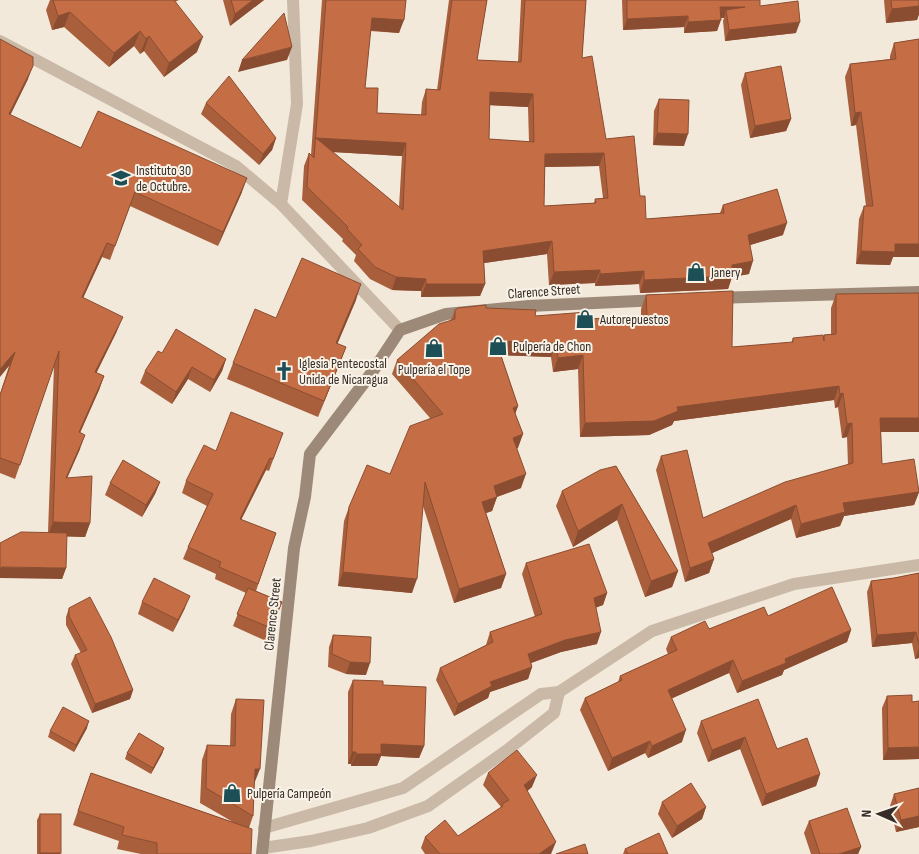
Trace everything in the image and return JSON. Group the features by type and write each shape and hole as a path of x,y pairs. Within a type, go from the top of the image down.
{"street":[{"path":"281,204 297,104 293,0"},
{"path":"0,41 236,166 281,204 400,330"},
{"path":"700,298 807,293 919,292"},
{"name":"Clarence Street","path":"262,851 294,548 306,497 310,454 373,371 400,330 446,314 529,306 671,300"},
{"path":"264,828 404,788 541,694 559,692 652,631 794,584 919,565"},
{"path":"262,851 368,828 428,806 506,751 554,713 559,692"}],"building":[{"path":"53,0 174,0 203,37 169,63 149,36 146,39 140,31 114,53 70,12 58,16"},
{"path":"231,0 253,0 235,14"},
{"path":"326,0 406,0 404,20 372,18 365,88 378,88 377,113 426,115 426,89 440,90 452,0 487,0 477,60 521,62 525,0 586,0 582,58 592,56 606,139 634,136 640,196 645,196 646,219 724,213 723,205 777,189 787,223 748,235 753,261 732,265 732,276 644,280 644,271 600,274 600,270 554,272 552,241 483,251 485,284 426,284 426,279 396,277 375,267 358,249 362,245 347,229 348,227 307,187 309,153 314,158","holes":["490,92 533,94 534,142 489,139","316,138 406,143 403,210","604,153 608,198 595,199 596,203 544,206 545,154"]},
{"path":"627,0 760,0 760,6 798,1 800,22 729,30 726,10 745,7 720,7 721,20 688,22 688,16 627,19"},
{"path":"891,0 919,0 919,6 892,9"},
{"path":"284,13 292,47 242,60"},
{"path":"0,39 33,57 33,66 9,114 81,148 98,111 247,178 223,232 135,192 115,246 107,243 82,297 123,317 95,372 104,376 79,432 85,435 66,478 92,476 90,523 53,522 59,351 20,465 0,458 0,395 15,352 0,369"},
{"path":"919,39 919,244 895,244 895,252 861,251 864,206 873,206 861,112 855,113 850,64 896,59 894,43"},
{"path":"781,66 791,119 755,126 745,73"},
{"path":"229,76 276,138 263,154 206,103"},
{"path":"659,99 689,100 688,134 657,133"},
{"path":"302,258 361,284 336,343 346,347 324,401 233,363 255,309 276,318"},
{"path":"733,291 732,347 793,342 793,338 823,335 824,341 824,335 836,334 836,294 919,293 919,418 880,418 882,464 914,459 919,492 843,503 845,512 801,524 796,505 708,543 714,559 690,568 661,456 687,450 703,518 785,482 853,463 852,423 847,424 843,393 840,394 839,386 677,407 678,411 654,421 585,423 583,355 558,358 556,343 496,341 518,406 513,408 523,434 513,438 526,474 494,486 497,497 482,502 506,574 459,589 425,482 417,579 343,572 349,507 367,465 390,474 410,426 443,414 397,360 439,324 455,319 455,310 486,305 486,308 536,310 535,316 587,312 587,319 647,316 646,295"},
{"path":"176,329 226,359 214,380 192,367 176,392 145,371 158,351 162,353"},
{"path":"231,412 283,433 273,459 270,458 240,519 276,533 258,584 219,567 221,562 188,547 213,494 186,481 204,445 216,451"},
{"path":"123,460 160,482 146,505 110,483"},
{"path":"616,466 678,571 651,581 622,504 578,531 562,491 600,470"},
{"path":"21,532 67,533 66,568 0,568 0,543"},
{"path":"589,544 607,593 594,598 601,632 565,640 528,654 532,667 490,682 492,686 458,704 440,668 493,642 490,632 542,614 526,563"},
{"path":"919,573 919,645 916,632 877,635 871,581"},
{"path":"154,578 190,596 178,620 142,602"},
{"path":"832,587 851,630 785,659 786,663 742,681 733,660 668,690 686,730 652,746 650,741 612,758 585,698 622,680 620,676 677,650 671,637 705,621 709,629 764,607 768,616"},
{"path":"248,588 282,602 271,628 237,614"},
{"path":"90,597 111,637 133,690 95,704 75,655 87,650 69,616 69,608"},
{"path":"333,635 371,637 370,663 350,662 332,654"},
{"path":"353,680 383,681 383,685 426,687 424,746 381,744 381,754 356,754 356,752 352,752"},
{"path":"912,695 912,702 919,701 919,747 888,748 887,696"},
{"path":"236,699 264,700 260,769 255,769 253,816 206,788 207,745 235,746"},
{"path":"758,699 777,749 807,738 820,774 766,794 745,737 712,750 701,721"},
{"path":"63,707 89,721 76,745 50,731"},
{"path":"139,733 164,748 153,768 127,753"},
{"path":"517,750 537,775 524,785 556,842 539,854 440,854 425,837 445,820 458,836 509,800 488,773"},
{"path":"91,773 252,829 251,854 157,854 157,843 122,835 124,827 78,811"},
{"path":"691,783 706,807 677,826 662,802"},
{"path":"919,788 919,816 901,820 894,794"},
{"path":"847,808 861,847 839,854 820,854 809,821"},
{"path":"40,814 61,814 61,853 40,853"},
{"path":"659,833 668,854 628,854 625,849"},
{"path":"585,844 588,854 556,854"}],"place":[{"name":"Instituto 30 de Octubre.","path":"121,178"},
{"name":"Janery","path":"696,272"},
{"name":"Autorepuestos","path":"585,319"},
{"name":"Pulpería de Chon","path":"498,346"},
{"name":"Pulpería el Tope","path":"434,348"},
{"name":"Iglesia Pentecostal Unida de Nicaragua","path":"284,371"},
{"name":"Pulpería Campeón","path":"232,793"}]}
